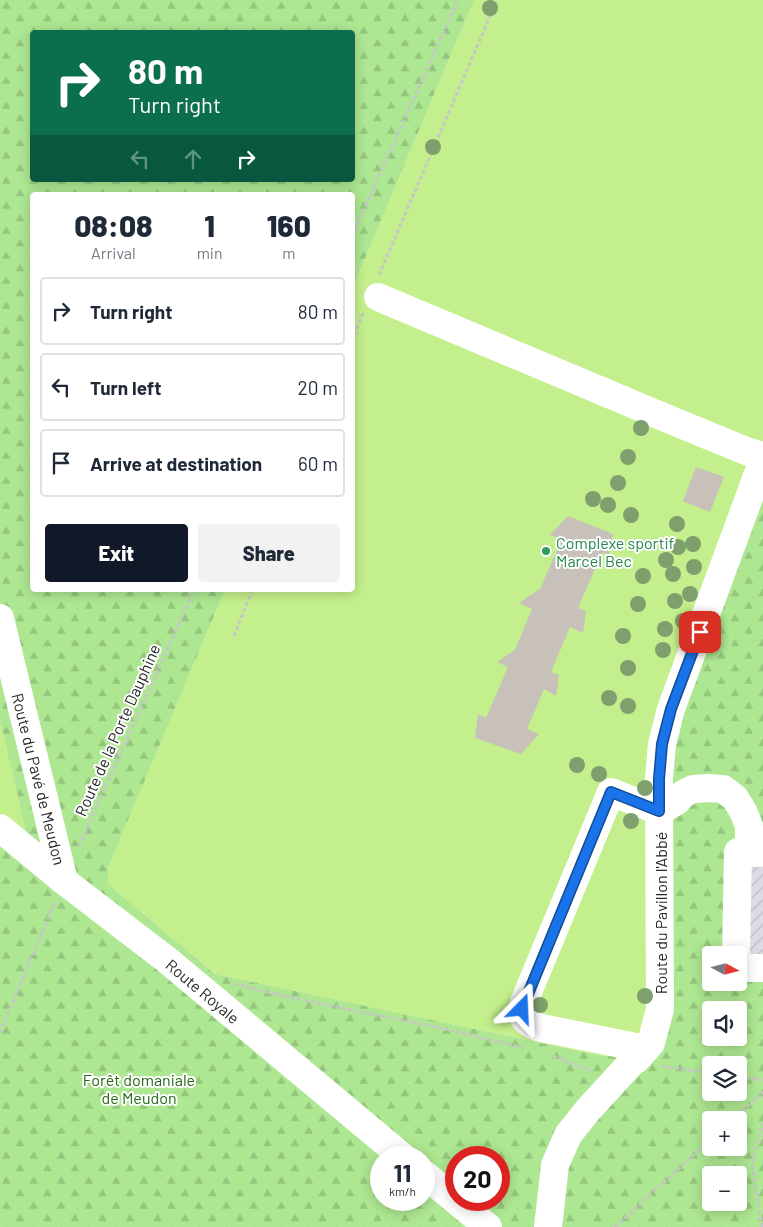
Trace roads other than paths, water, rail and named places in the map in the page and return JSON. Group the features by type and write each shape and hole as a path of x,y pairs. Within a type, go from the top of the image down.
{"street":[{"path":"374,294 673,421 746,451 763,456"},
{"name":"Route du Pavillon l'Abbé","path":"548,1227 555,1165 568,1135 588,1110 652,1043 660,1009 659,779 662,744 660,705 763,460"},
{"name":"Route du Pavé de Meudon","path":"0,618 64,881"},
{"path":"639,1056 537,1027 525,1020 522,1014 528,994 611,792 659,811 693,789 723,790 735,798 749,826 756,853 738,852 736,946"},
{"name":"Route Royale","path":"0,828 64,881 167,960 390,1146"},
{"path":"748,968 763,968"},
{"path":"435,1183 488,1227"}],"place":[{"name":"Complexe sportif Marcel Bec","path":"546,551"}],"park label":[{"name":"Forêt domaniale de Meudon","path":"139,1088"}]}
